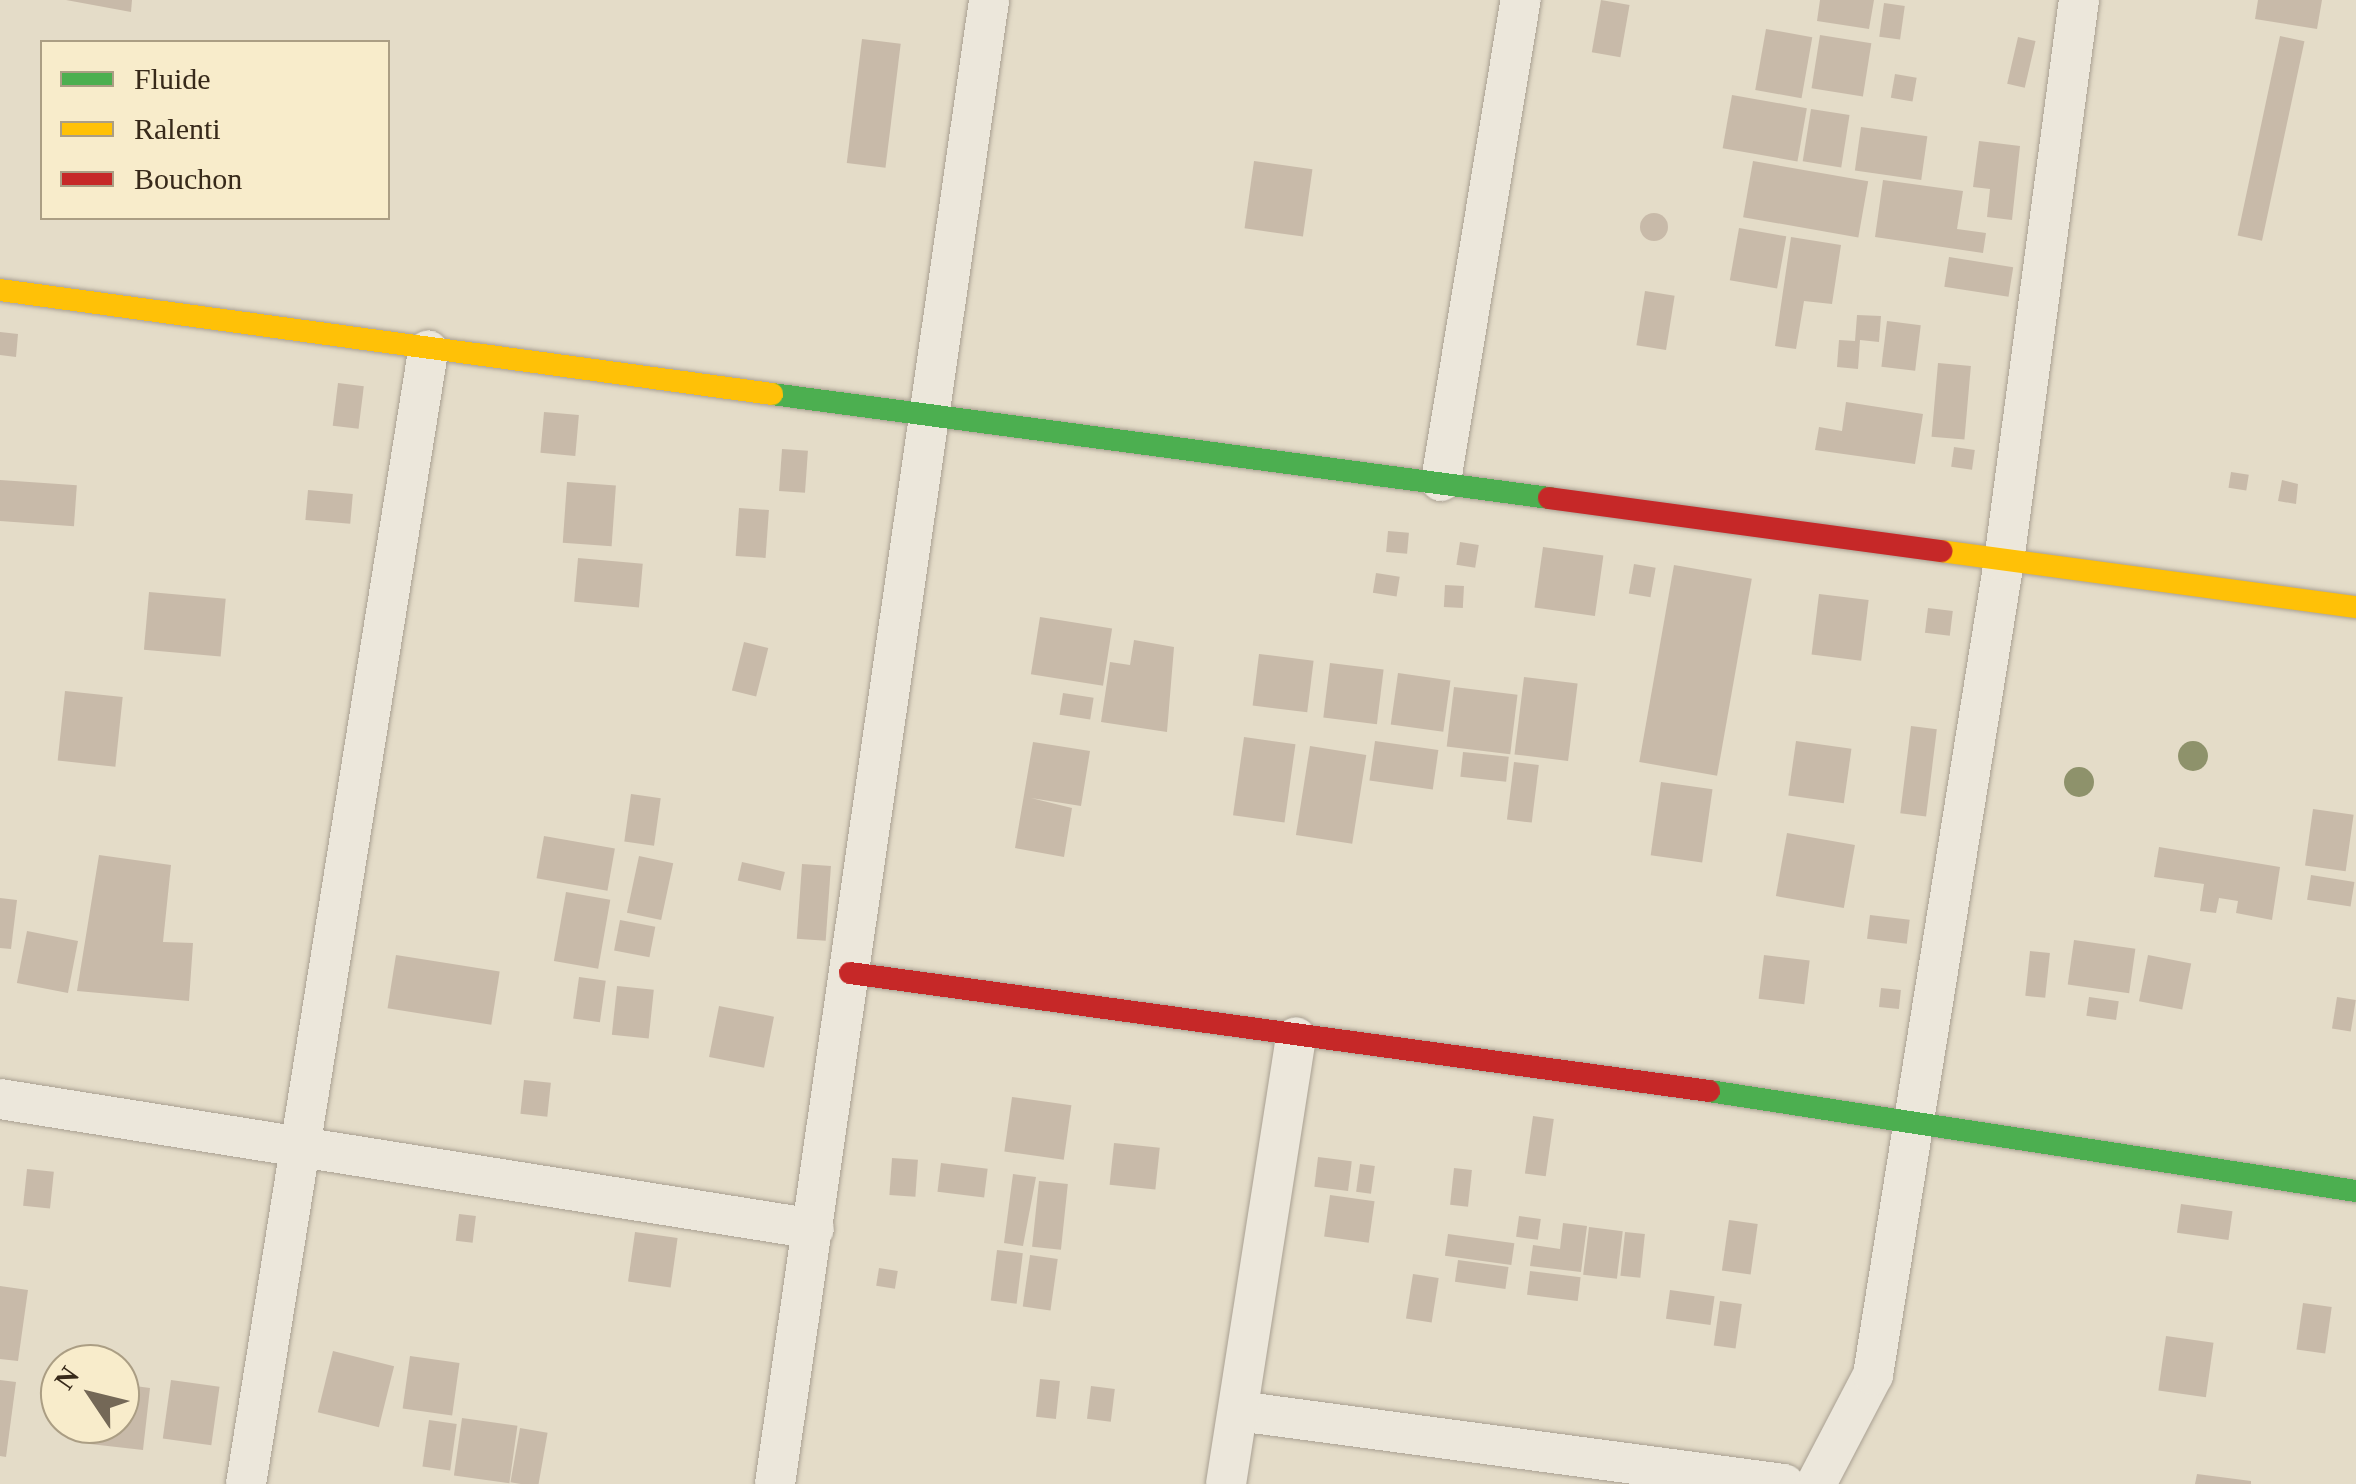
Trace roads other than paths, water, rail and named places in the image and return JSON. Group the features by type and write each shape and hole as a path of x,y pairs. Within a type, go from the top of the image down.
{"street":[{"path":"775,1484 988,0"},
{"path":"1441,482 1521,0"},
{"path":"1816,1484 1873,1375 2004,561 2079,0"},
{"path":"0,290 428,351 930,413 2356,607"},
{"path":"246,1484 428,351"},
{"path":"850,973 1914,1119 2356,1191"},
{"path":"1226,1484 1296,1037"},
{"path":"0,1098 814,1229"},
{"path":"1238,1411 1784,1484"}]}
